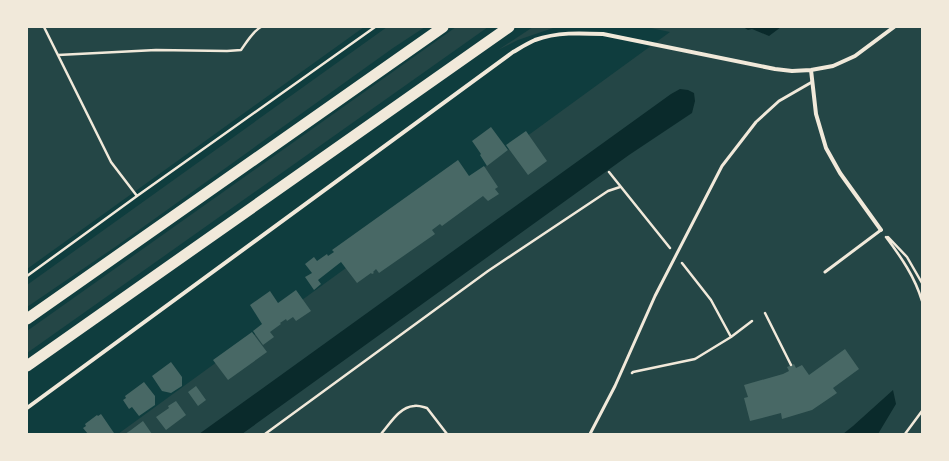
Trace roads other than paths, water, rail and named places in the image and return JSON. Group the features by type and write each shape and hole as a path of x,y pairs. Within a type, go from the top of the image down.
{"highway":[{"path":"27,319 443,27"},
{"path":"27,366 509,27"}],"street":[{"path":"27,408 513,52 535,41 557,35 579,32 603,34 775,69 792,71 812,70 833,66 855,56 894,27"},
{"path":"812,70 816,114 826,148 840,173 881,230"}],"lane":[{"path":"590,434 614,386 655,296 722,166 756,122 779,102 812,82"},
{"path":"825,272 881,230"}]}
